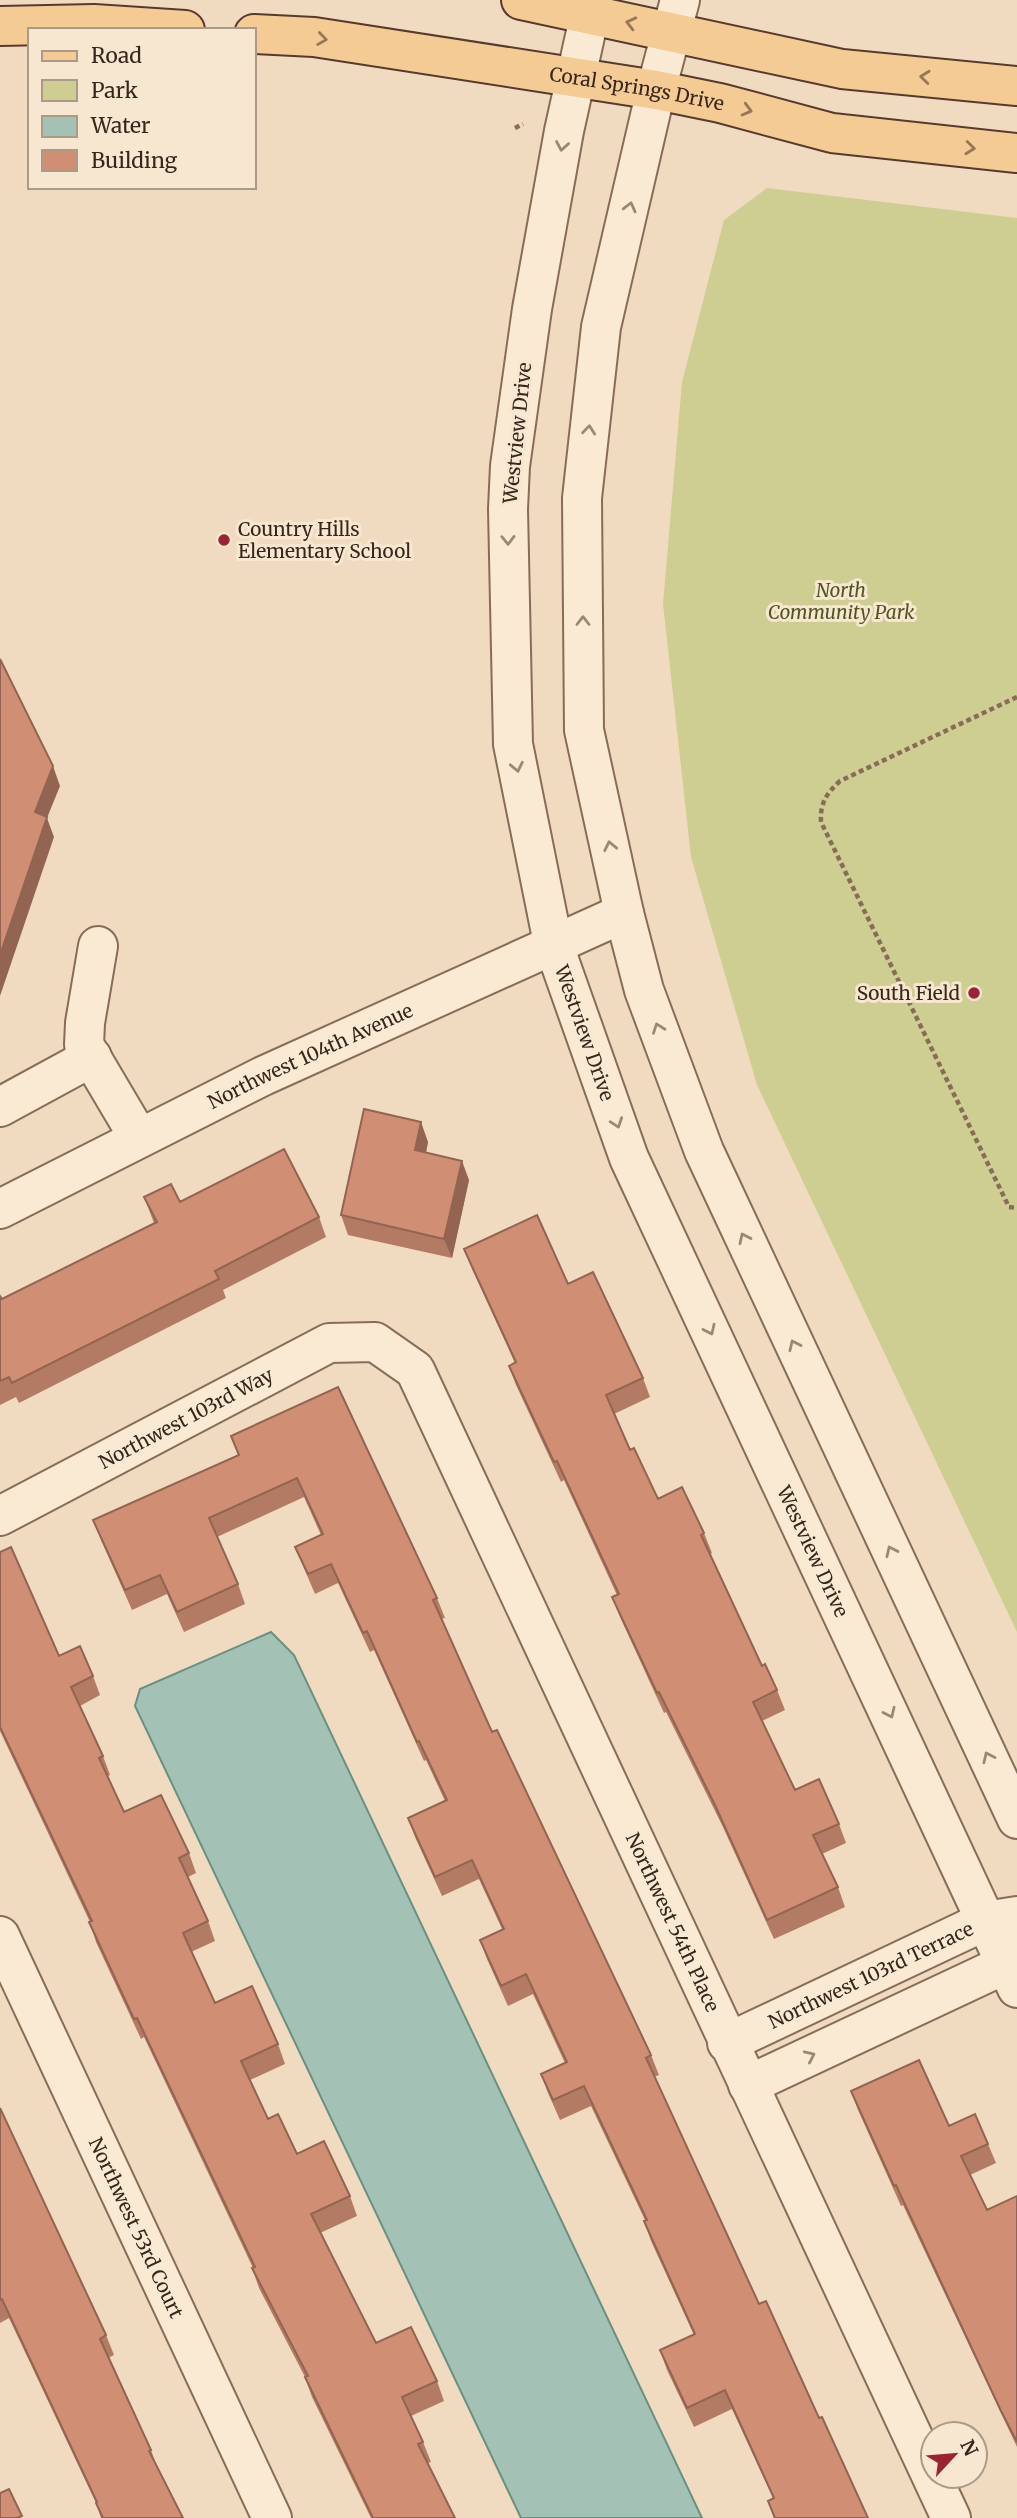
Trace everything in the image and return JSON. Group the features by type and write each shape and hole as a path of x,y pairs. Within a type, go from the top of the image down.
{"main road":[{"path":"521,0 676,17 842,69 1017,86"},
{"path":"0,26 94,24 155,28"},
{"name":"Coral Springs Drive","path":"256,34 314,37 656,90 720,103 832,132 1017,153"}],"street":[{"name":"Westview Drive","path":"592,7 575,79 532,309 510,466 508,509 513,744 554,943 629,1158 855,1638 1001,1919 1013,1968"},
{"path":"676,17 656,90 601,327 582,498 584,730 624,913 644,989 704,1152 1017,1819"},
{"name":"Northwest 104th Avenue","path":"0,1209 263,1076 624,913"},
{"path":"99,946 85,1023 84,1045 139,1138"},
{"path":"0,1107 92,1057"},
{"name":"Northwest 103rd Way","path":"0,1516 329,1343 375,1342"},
{"name":"Northwest 54th Place","path":"375,1342 415,1370 951,2518"},
{"name":"Northwest 103rd Terrace","path":"727,2043 1001,1919"},
{"name":"Northwest 53rd Court","path":"0,1937 272,2518"},
{"path":"748,2085 1013,1968"}],"path":[{"path":"515,128 523,124"},
{"path":"1017,697 840,781 828,792 820,807 821,822 1009,1207 1017,1208"}],"green space":[{"name":"North Community Park","path":"767,188 1017,218 1017,1632 757,1085 691,857 663,604 682,382 724,220"}],"water":[{"path":"271,1632 294,1655 702,2518 521,2518 135,1706 140,1689"}],"building":[{"path":"0,659 53,766 35,812 47,817 0,955"},
{"path":"364,1109 421,1122 415,1150 462,1161 444,1239 341,1215"},
{"path":"284,1149 319,1217 215,1271 219,1279 12,1383 9,1377 0,1381 0,1296 2,1299 157,1222 144,1197 171,1184 180,1202"},
{"path":"537,1215 568,1284 593,1272 643,1378 606,1395 630,1450 634,1448 658,1499 682,1487 704,1533 701,1535 762,1666 765,1664 777,1690 753,1702 795,1790 819,1779 839,1824 813,1835 838,1887 767,1920 715,1805 659,1692 657,1693 612,1597 619,1594 509,1366 516,1362 464,1249"},
{"path":"338,1387 437,1598 433,1600 492,1732 497,1730 651,2055 646,2058 759,2304 766,2301 868,2518 775,2518 768,2501 774,2498 725,2390 687,2408 660,2350 695,2334 644,2221 647,2220 584,2086 553,2100 541,2074 567,2062 526,1974 501,1986 480,1940 504,1929 472,1860 435,1877 408,1818 447,1800 419,1741 417,1742 367,1631 363,1633 331,1564 308,1574 295,1547 323,1534 297,1478 209,1518 238,1584 177,1612 160,1575 125,1590 93,1520 239,1455 231,1436"},
{"path":"11,1547 59,1656 80,1646 93,1676 71,1687 103,1756 99,1758 124,1812 161,1795 189,1853 179,1858 208,1921 183,1933 215,2003 252,1986 278,2044 241,2061 268,2119 278,2114 297,2154 324,2141 350,2196 311,2214 376,2343 411,2327 437,2381 402,2397 423,2442 418,2444 455,2518 373,2518 305,2377 308,2376 252,2268 255,2267 89,1922 92,1921 0,1727 0,1552"},
{"path":"919,2060 949,2126 975,2114 988,2144 961,2156 987,2210 1017,2196 1017,2442 851,2091"},
{"path":"0,2108 106,2335 100,2339 151,2450 149,2451 183,2518 103,2518 2,2299 0,2300"},
{"path":"9,2489 22,2516 0,2518 0,2493"}],"place":[{"name":"Country Hills Elementary School","path":"224,540"},
{"name":"South Field","path":"974,993"}]}
